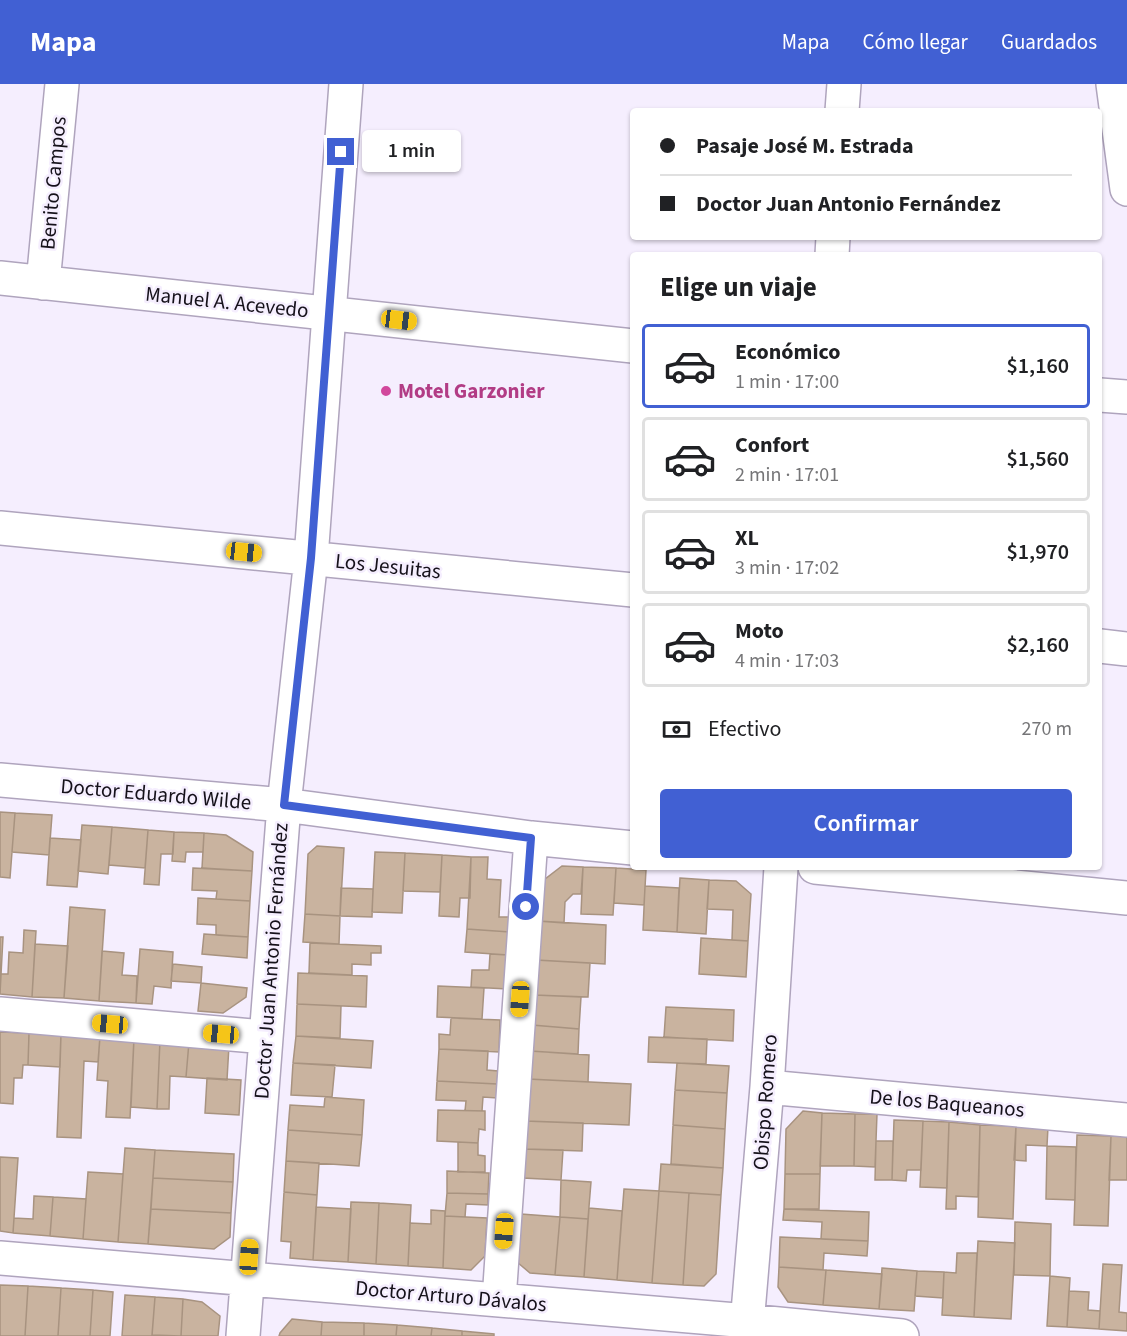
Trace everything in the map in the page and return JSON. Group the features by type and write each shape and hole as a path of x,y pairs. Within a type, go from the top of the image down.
{"main road":[{"name":"Benito Campos","path":"43,283 62,84"},
{"name":"Doctor Juan Antonio Fernández","path":"243,1336 284,805 311,558 346,84"},
{"path":"842,108 844,84"},
{"path":"1113,84 1127,189"},
{"name":"Manuel A. Acevedo","path":"0,278 630,346"},
{"path":"1102,395 1127,397"},
{"name":"Los Jesuitas","path":"0,528 630,590"},
{"path":"1102,646 1127,649"},
{"name":"Doctor Eduardo Wilde","path":"0,780 284,805 531,838 630,848"},
{"path":"499,1300 531,838"},
{"name":"Obispo Romero","path":"747,1329 767,1087 781,870"},
{"path":"845,870 1127,898"},
{"path":"0,1014 265,1037"},
{"name":"De los Baqueanos","path":"767,1087 1127,1120"},
{"name":"Doctor Arturo Dávalos","path":"0,1258 499,1300 747,1329 902,1336"}],"building":[{"path":"0,812 15,813 10,878 0,877"},
{"path":"15,813 52,815 49,855 12,852"},
{"path":"82,825 112,827 108,874 78,871"},
{"path":"112,827 148,830 145,868 109,865"},
{"path":"148,830 174,832 173,854 161,854 159,885 144,884"},
{"path":"174,832 204,833 203,852 186,852 185,862 172,861"},
{"path":"204,833 226,835 253,852 252,871 202,868"},
{"path":"50,838 81,840 77,887 47,885"},
{"path":"317,846 344,848 340,916 305,914 308,854"},
{"path":"375,852 405,853 402,913 372,912"},
{"path":"405,853 442,855 440,892 403,891"},
{"path":"442,855 471,857 470,898 460,898 459,917 439,916"},
{"path":"471,857 488,857 487,879 501,880 499,917 511,917 510,932 467,929"},
{"path":"562,866 583,867 581,894 573,894 565,902 564,923 538,921 540,883"},
{"path":"583,867 616,868 613,915 581,914"},
{"path":"193,868 252,871 250,901 216,899 217,891 192,890"},
{"path":"616,868 646,870 644,905 614,903"},
{"path":"680,878 709,880 706,934 677,932"},
{"path":"709,880 736,881 751,894 748,941 732,940 733,910 707,909"},
{"path":"645,886 679,888 677,932 643,930"},
{"path":"341,888 373,889 372,917 340,916"},
{"path":"198,898 250,901 248,937 216,935 216,925 197,924"},
{"path":"70,907 105,910 99,1001 64,998"},
{"path":"305,914 340,916 339,944 303,942"},
{"path":"538,921 606,925 605,964 536,960"},
{"path":"467,929 510,932 508,955 465,952"},
{"path":"24,930 36,931 32,997 0,994 1,974 8,974 9,952 23,953"},
{"path":"204,934 248,937 247,958 202,954"},
{"path":"0,937 3,937 0,994"},
{"path":"701,938 748,941 746,977 699,974"},
{"path":"310,943 381,946 381,953 371,953 371,965 352,964 352,975 309,973"},
{"path":"35,944 68,946 64,998 32,997"},
{"path":"140,949 173,952 171,988 154,986 152,1004 136,1003"},
{"path":"102,951 124,953 122,975 137,976 136,1003 99,1001"},
{"path":"490,954 508,955 507,989 471,987 472,970 489,970"},
{"path":"536,960 590,963 588,997 534,995"},
{"path":"173,964 202,967 201,983 171,981"},
{"path":"298,973 367,976 366,1007 297,1004"},
{"path":"201,983 247,988 246,997 223,1013 198,1011"},
{"path":"438,986 484,988 482,1019 437,1017"},
{"path":"534,995 581,997 579,1029 532,1025"},
{"path":"297,1004 341,1006 340,1038 296,1036"},
{"path":"666,1007 734,1010 733,1041 664,1037"},
{"path":"451,1018 500,1020 499,1052 439,1049 439,1034 450,1035"},
{"path":"532,1025 579,1029 578,1054 530,1051"},
{"path":"0,1032 29,1033 28,1065 23,1065 22,1078 14,1078 13,1104 0,1103"},
{"path":"29,1033 61,1034 60,1067 28,1065"},
{"path":"61,1034 100,1036 98,1062 84,1061 81,1138 57,1137"},
{"path":"100,1036 134,1038 130,1118 106,1117 108,1081 97,1080"},
{"path":"296,1036 373,1041 371,1068 293,1063"},
{"path":"649,1037 707,1039 706,1064 648,1062"},
{"path":"134,1038 160,1040 157,1109 131,1107"},
{"path":"160,1040 189,1042 186,1077 170,1076 169,1109 157,1109"},
{"path":"189,1042 229,1045 227,1080 186,1077"},
{"path":"439,1049 488,1051 487,1070 498,1071 497,1084 437,1081"},
{"path":"530,1051 589,1055 588,1082 528,1079"},
{"path":"293,1063 335,1065 332,1097 291,1095"},
{"path":"677,1063 729,1066 727,1093 675,1090"},
{"path":"207,1078 241,1080 239,1115 205,1113"},
{"path":"528,1079 631,1084 629,1125 525,1121"},
{"path":"437,1081 497,1084 497,1098 483,1097 482,1111 465,1111 466,1101 436,1100"},
{"path":"675,1090 727,1093 725,1129 673,1125"},
{"path":"325,1097 364,1100 362,1135 288,1130 290,1105 324,1107"},
{"path":"438,1110 485,1111 485,1130 479,1129 478,1143 437,1141"},
{"path":"803,1111 822,1113 820,1174 785,1174 786,1129"},
{"path":"822,1113 855,1114 854,1166 820,1166"},
{"path":"855,1114 877,1114 875,1167 854,1166"},
{"path":"894,1120 923,1121 921,1170 907,1170 906,1181 892,1180"},
{"path":"525,1121 583,1123 582,1151 524,1149"},
{"path":"923,1121 949,1122 947,1188 920,1187"},
{"path":"949,1122 980,1125 978,1197 956,1196 956,1209 946,1209"},
{"path":"673,1125 725,1129 723,1168 671,1164"},
{"path":"980,1125 1016,1126 1013,1219 978,1217"},
{"path":"1016,1126 1048,1127 1047,1146 1026,1145 1026,1161 1014,1160"},
{"path":"288,1130 362,1135 359,1166 286,1161"},
{"path":"1077,1135 1111,1136 1108,1226 1074,1225"},
{"path":"1111,1136 1127,1136 1127,1180 1109,1180"},
{"path":"876,1141 893,1141 892,1180 875,1180"},
{"path":"458,1142 478,1143 478,1155 485,1156 485,1172 458,1172"},
{"path":"1047,1146 1076,1147 1075,1200 1046,1199"},
{"path":"125,1148 155,1150 148,1244 118,1242"},
{"path":"524,1149 563,1150 561,1180 523,1178"},
{"path":"155,1150 234,1154 233,1182 153,1178"},
{"path":"0,1157 18,1158 13,1233 0,1231"},
{"path":"286,1161 319,1163 317,1195 284,1192"},
{"path":"661,1164 723,1168 721,1195 659,1191"},
{"path":"447,1171 489,1173 488,1194 447,1193"},
{"path":"88,1172 123,1174 118,1242 83,1239"},
{"path":"785,1174 820,1174 819,1209 784,1209"},
{"path":"153,1178 233,1182 231,1213 151,1209"},
{"path":"561,1180 591,1182 588,1219 560,1217"},
{"path":"624,1189 659,1191 652,1283 617,1280"},
{"path":"659,1191 689,1193 683,1285 652,1283"},
{"path":"284,1192 317,1195 313,1260 290,1258 291,1242 281,1241"},
{"path":"447,1193 488,1194 488,1205 466,1204 465,1217 445,1216"},
{"path":"689,1193 721,1195 716,1274 704,1286 683,1285"},
{"path":"34,1196 53,1197 50,1236 13,1233 14,1218 33,1219"},
{"path":"53,1197 86,1199 83,1239 50,1236"},
{"path":"351,1202 379,1203 376,1264 348,1262"},
{"path":"379,1203 411,1205 408,1266 376,1264"},
{"path":"316,1207 351,1209 348,1262 313,1260"},
{"path":"589,1208 622,1211 617,1280 584,1277"},
{"path":"151,1209 231,1213 230,1237 214,1249 148,1244"},
{"path":"784,1209 869,1212 868,1241 821,1239 822,1222 783,1220"},
{"path":"431,1210 445,1211 443,1268 408,1266 410,1223 431,1224"},
{"path":"521,1214 560,1217 555,1275 530,1273 517,1262"},
{"path":"445,1216 487,1218 485,1256 471,1270 443,1268"},
{"path":"560,1217 588,1219 584,1277 555,1275"},
{"path":"1015,1222 1051,1224 1050,1276 1014,1275"},
{"path":"780,1237 868,1241 867,1256 824,1253 823,1270 779,1267"},
{"path":"978,1241 1015,1243 1011,1319 974,1317"},
{"path":"957,1253 977,1253 974,1317 942,1315 944,1272 956,1273"},
{"path":"1103,1264 1122,1265 1119,1312 1127,1313 1127,1331 1099,1329"},
{"path":"779,1267 826,1270 823,1305 788,1302 778,1287"},
{"path":"882,1268 917,1271 914,1311 879,1309"},
{"path":"826,1270 882,1274 879,1309 823,1305"},
{"path":"917,1271 944,1272 943,1298 915,1296"},
{"path":"1050,1276 1070,1278 1067,1327 1047,1326"},
{"path":"0,1285 28,1286 25,1336 0,1336"},
{"path":"28,1286 61,1288 58,1336 25,1336"},
{"path":"61,1288 93,1290 90,1336 58,1336"},
{"path":"93,1290 113,1292 110,1336 90,1336"},
{"path":"1069,1291 1089,1292 1088,1310 1100,1311 1099,1329 1067,1327"},
{"path":"125,1295 155,1297 152,1336 122,1336"},
{"path":"155,1297 183,1299 181,1336 152,1335"},
{"path":"183,1299 202,1302 220,1316 218,1336 181,1336"},
{"path":"292,1319 322,1322 321,1336 279,1336"},
{"path":"322,1322 364,1323 364,1336 321,1336"},
{"path":"364,1323 397,1325 396,1336 364,1336"},
{"path":"397,1325 432,1328 431,1336 396,1336"},
{"path":"432,1328 462,1331 462,1336 431,1336"},
{"path":"462,1331 494,1334 494,1336 462,1336"}],"place":[{"name":"Motel Garzonier","path":"386,391"}],"route":[{"path":"341,152 311,558 284,805 531,838 526,907"}]}
